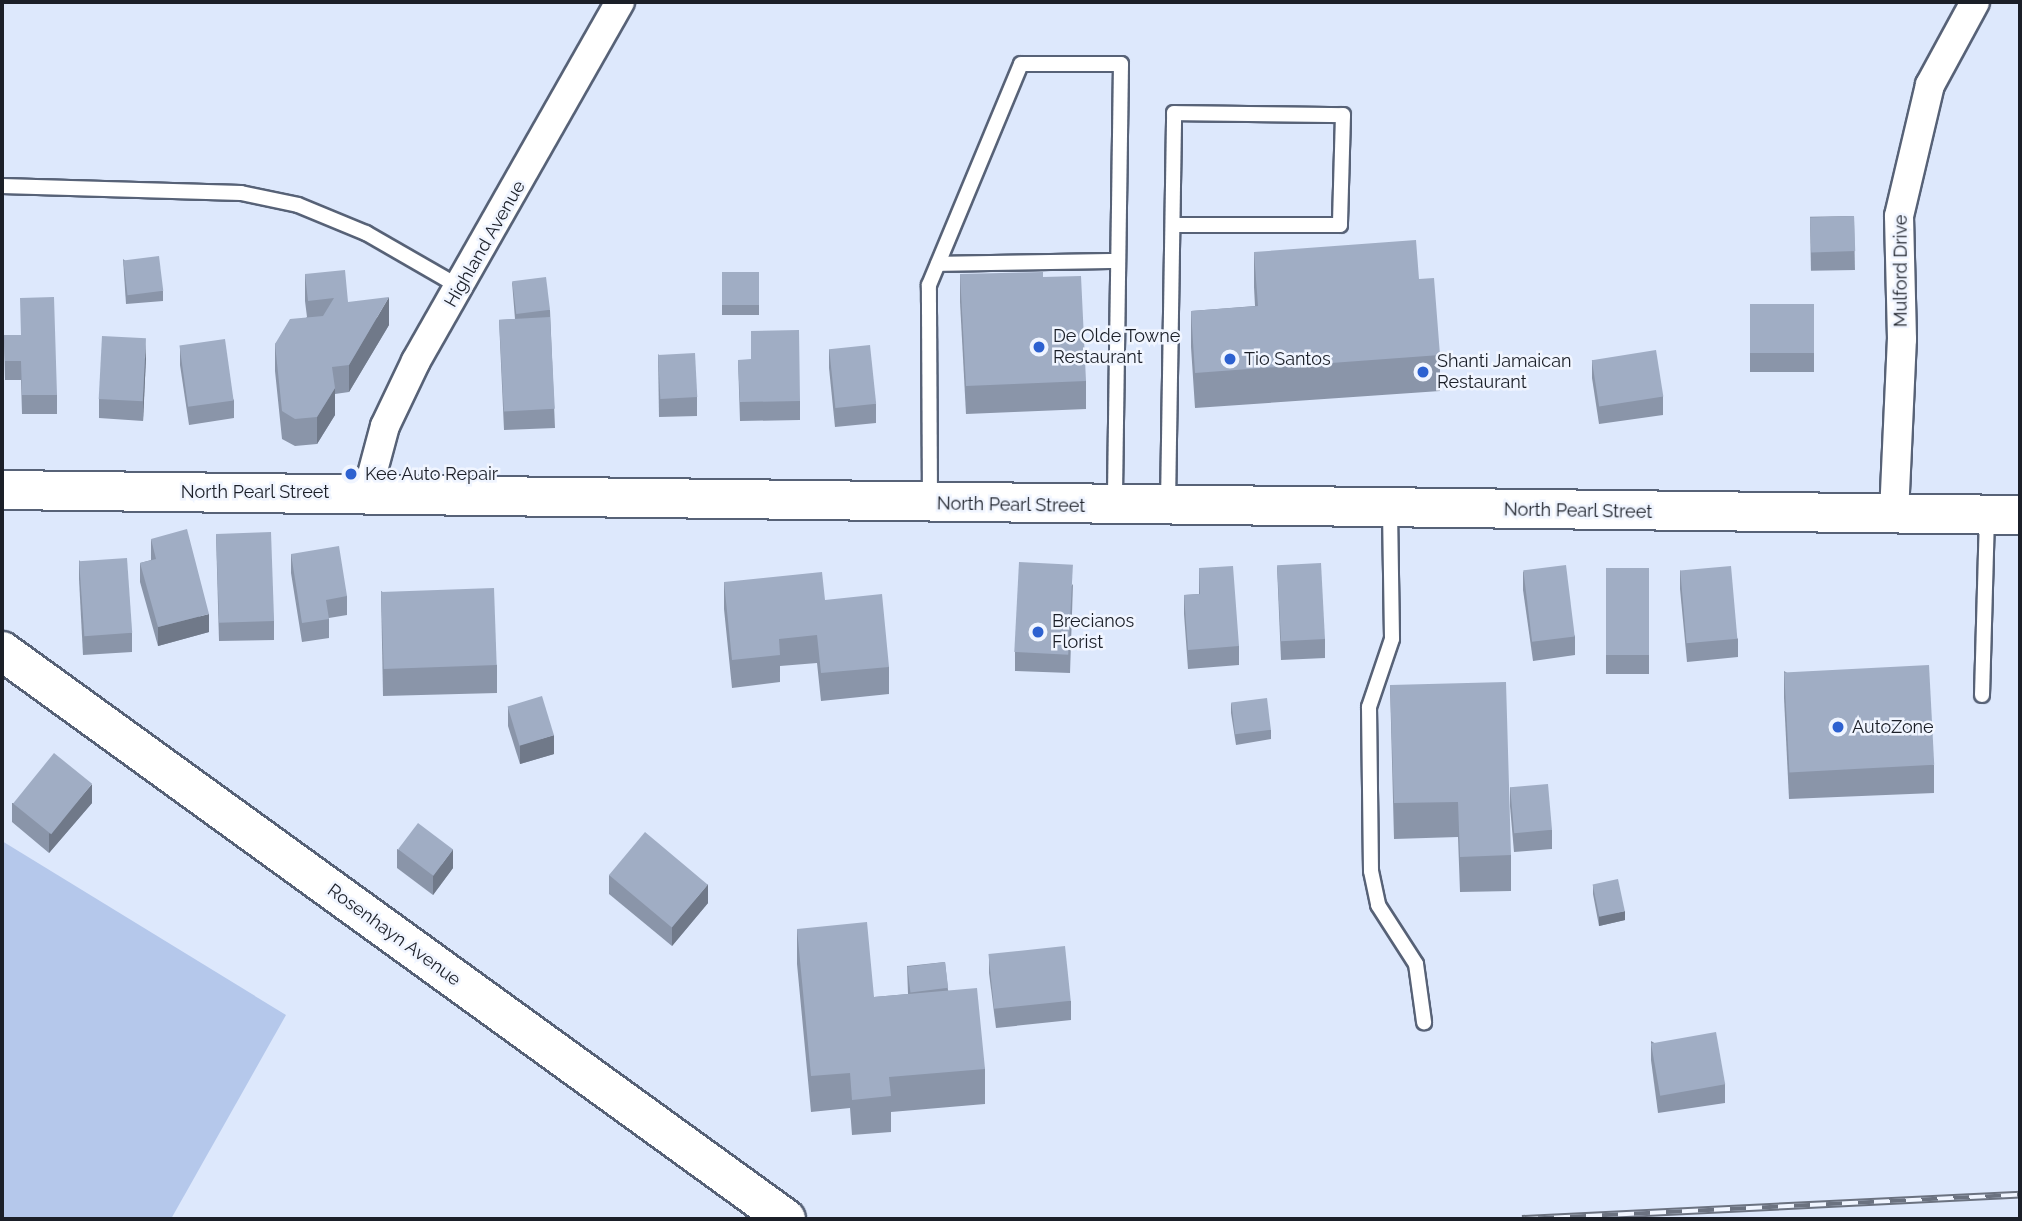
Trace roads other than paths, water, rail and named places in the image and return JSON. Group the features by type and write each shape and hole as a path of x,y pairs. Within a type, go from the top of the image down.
{"main road":[{"name":"North Pearl Street","path":"2,490 367,493 930,504 2004,515"},
{"name":"Rosenhayn Avenue","path":"2,651 786,1219"}],"street":[{"name":"Highland Avenue","path":"367,493 385,426 460,286 620,2"},
{"name":"Mulford Drive","path":"1894,514 1902,339 1899,216 1930,85 1975,2"}],"lane":[{"path":"930,504 929,285 1021,64 1121,64 1115,506"},
{"path":"1168,506 1175,225 1174,113 1343,115 1340,225 1175,225"},
{"path":"2,186 241,193 298,205 366,233 460,286"},
{"path":"938,264 1118,261"},
{"path":"1390,509 1392,639 1369,707 1371,871 1378,905 1416,964 1424,1022"},
{"path":"1982,695 2004,515"}],"railway":[{"path":"1522,1219 2020,1195"}],"place":[{"name":"De Olde Towne Restaurant","path":"1039,347"},
{"name":"Tio Santos","path":"1230,359"},
{"name":"Shanti Jamaican Restaurant","path":"1423,372"},
{"name":"Kee Auto Repair","path":"351,474"},
{"name":"Brecianos Florist","path":"1038,632"},
{"name":"AutoZone","path":"1838,727"}]}
